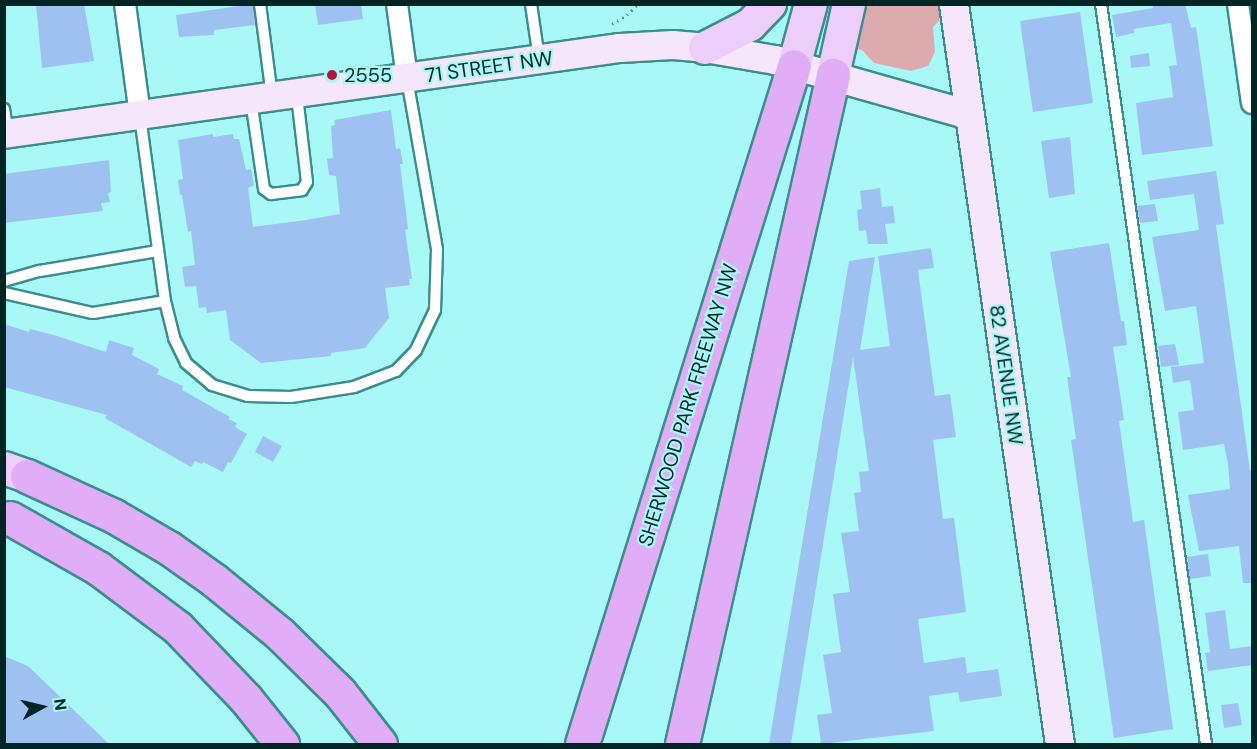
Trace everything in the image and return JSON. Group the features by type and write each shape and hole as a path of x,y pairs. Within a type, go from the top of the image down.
{"highway":[{"name":"SHERWOOD PARK FREEWAY NW","path":"582,744 794,66"},
{"path":"682,744 833,75"},
{"path":"16,472 114,516 169,549 214,580 280,634 325,678 380,744"},
{"path":"7,517 98,568 177,627 246,699 282,744"}],"main road":[{"path":"705,48 750,25 770,4"},
{"path":"794,66 811,4"},
{"path":"833,75 849,4"}],"street":[{"path":"125,4 140,115"},
{"path":"396,4 407,78"},
{"name":"82 AVENUE NW","path":"954,4 1060,744"},
{"path":"1238,4 1252,94"},
{"name":"71 STREET NW","path":"6,126 140,115 539,59 653,46 705,48 794,66 833,75 969,115"}],"lane":[{"path":"260,4 273,96 307,182 302,190 271,194 264,189 273,96"},
{"path":"531,4 539,59"},
{"path":"1101,4 1206,744"},
{"path":"140,115 165,302 174,338 186,363 212,385 248,396 291,397 354,387 396,371 416,350 435,310 437,249 407,78"},
{"path":"4,281 40,271 157,251"},
{"path":"4,292 93,313 165,302"}],"path":[{"path":"612,24 627,15 638,4"}],"shaded area":[{"path":"862,5 939,5 939,21 933,27 935,52 928,66 911,71 874,63 862,50 854,48"}],"building":[{"path":"36,4 84,4 94,61 42,68"},
{"path":"253,4 255,25 214,30 214,35 179,37 176,15"},
{"path":"315,4 361,4 363,19 318,25"},
{"path":"1153,4 1185,4 1191,28 1196,27 1213,146 1142,155 1136,103 1173,97 1169,66 1177,65 1171,23 1134,29 1134,33 1116,37 1112,15 1153,8"},
{"path":"1080,12 1093,103 1033,112 1020,21"},
{"path":"1149,53 1150,66 1131,68 1130,56"},
{"path":"391,110 396,149 400,148 403,164 400,164 408,229 405,230 412,279 409,279 410,285 385,288 389,318 365,348 331,353 331,356 261,363 230,340 226,310 207,313 206,307 199,308 196,286 185,287 182,267 195,265 191,231 188,232 182,195 180,195 178,180 183,179 178,140 213,134 213,137 233,134 234,139 239,139 246,170 251,169 254,185 248,188 253,227 306,220 340,214 336,176 329,175 327,159 333,158 331,126 335,125 334,120"},
{"path":"1070,137 1075,194 1049,198 1041,141"},
{"path":"109,160 110,202 101,203 103,211 4,223 4,174"},
{"path":"1216,171 1224,224 1216,225 1250,471 1252,470 1252,583 1243,583 1239,546 1199,551 1188,495 1230,489 1228,464 1224,444 1183,450 1178,412 1194,410 1190,380 1173,383 1171,367 1204,363 1196,306 1165,311 1152,237 1199,230 1194,194 1150,200 1147,181"},
{"path":"880,188 882,207 893,206 895,223 885,224 888,244 868,244 866,230 859,231 857,210 862,209 860,191"},
{"path":"1155,204 1158,221 1140,223 1137,206"},
{"path":"1109,243 1127,345 1113,347 1124,420 1119,421 1133,522 1144,520 1173,729 1114,738 1071,440 1076,439 1067,377 1071,377 1050,252"},
{"path":"931,248 934,268 918,270 935,396 950,394 956,437 933,440 943,519 954,518 966,612 918,619 924,663 965,657 967,673 998,669 1002,696 960,702 958,692 929,696 934,731 821,744 817,715 832,713 823,655 841,652 833,594 850,592 841,533 859,531 854,493 861,492 859,472 869,471 853,357 791,744 769,744 849,261 875,257 860,350 890,346 878,256"},
{"path":"4,324 29,332 30,329 57,336 106,352 109,340 134,348 132,355 159,369 157,374 183,386 182,390 230,417 228,419 237,423 235,427 247,434 231,463 228,462 223,472 203,462 202,464 195,461 191,467 105,418 107,415 4,387"},
{"path":"1175,344 1179,365 1161,367 1158,346"},
{"path":"263,436 282,446 273,462 255,452"},
{"path":"1208,554 1211,576 1190,579 1187,557"},
{"path":"1225,610 1230,649 1252,646 1252,665 1208,671 1205,653 1210,652 1205,613"},
{"path":"4,656 28,666 109,744 4,744"},
{"path":"1238,703 1242,725 1224,728 1221,705"}],"place":[{"name":"2555","path":"332,75"}]}
